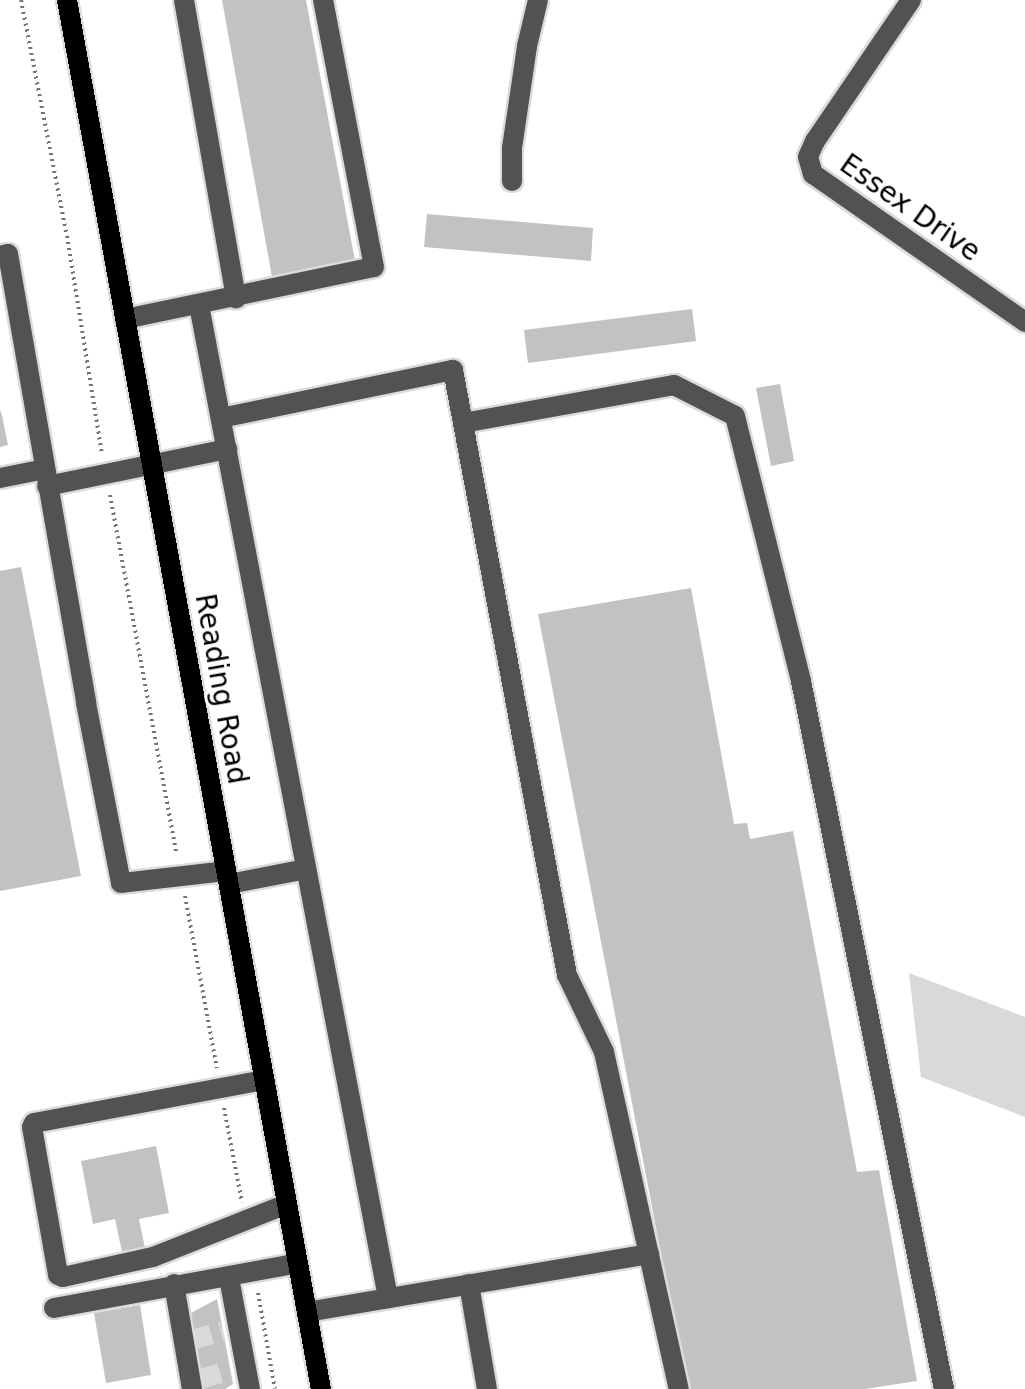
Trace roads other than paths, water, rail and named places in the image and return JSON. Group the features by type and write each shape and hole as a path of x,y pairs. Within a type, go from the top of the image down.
{"main road":[{"name":"Reading Road","path":"67,0 321,1389"}],"street":[{"path":"184,0 236,298"},
{"path":"125,319 374,267 323,0"},
{"path":"512,181 512,148 525,60 538,0"},
{"name":"Essex Drive","path":"911,0 815,141 808,157 813,174 825,186 1025,322"},
{"path":"0,256 8,254 121,883 181,874 227,878 306,869"},
{"path":"199,305 388,1298"},
{"path":"221,418 453,370 567,975 604,1052 679,1389"},
{"path":"463,423 674,385 735,416 801,681 944,1389"},
{"path":"0,478 106,474 227,449"},
{"path":"264,1080 34,1123 32,1127 58,1275 63,1277 153,1257 287,1204"},
{"path":"307,1312 649,1254"},
{"path":"54,1308 298,1263"},
{"path":"229,1278 231,1328 238,1368 250,1389"},
{"path":"174,1284 195,1384"},
{"path":"469,1284 487,1389"}],"tunnel":[{"path":"192,1340 223,1331"},
{"path":"201,1379 230,1370"}]}
